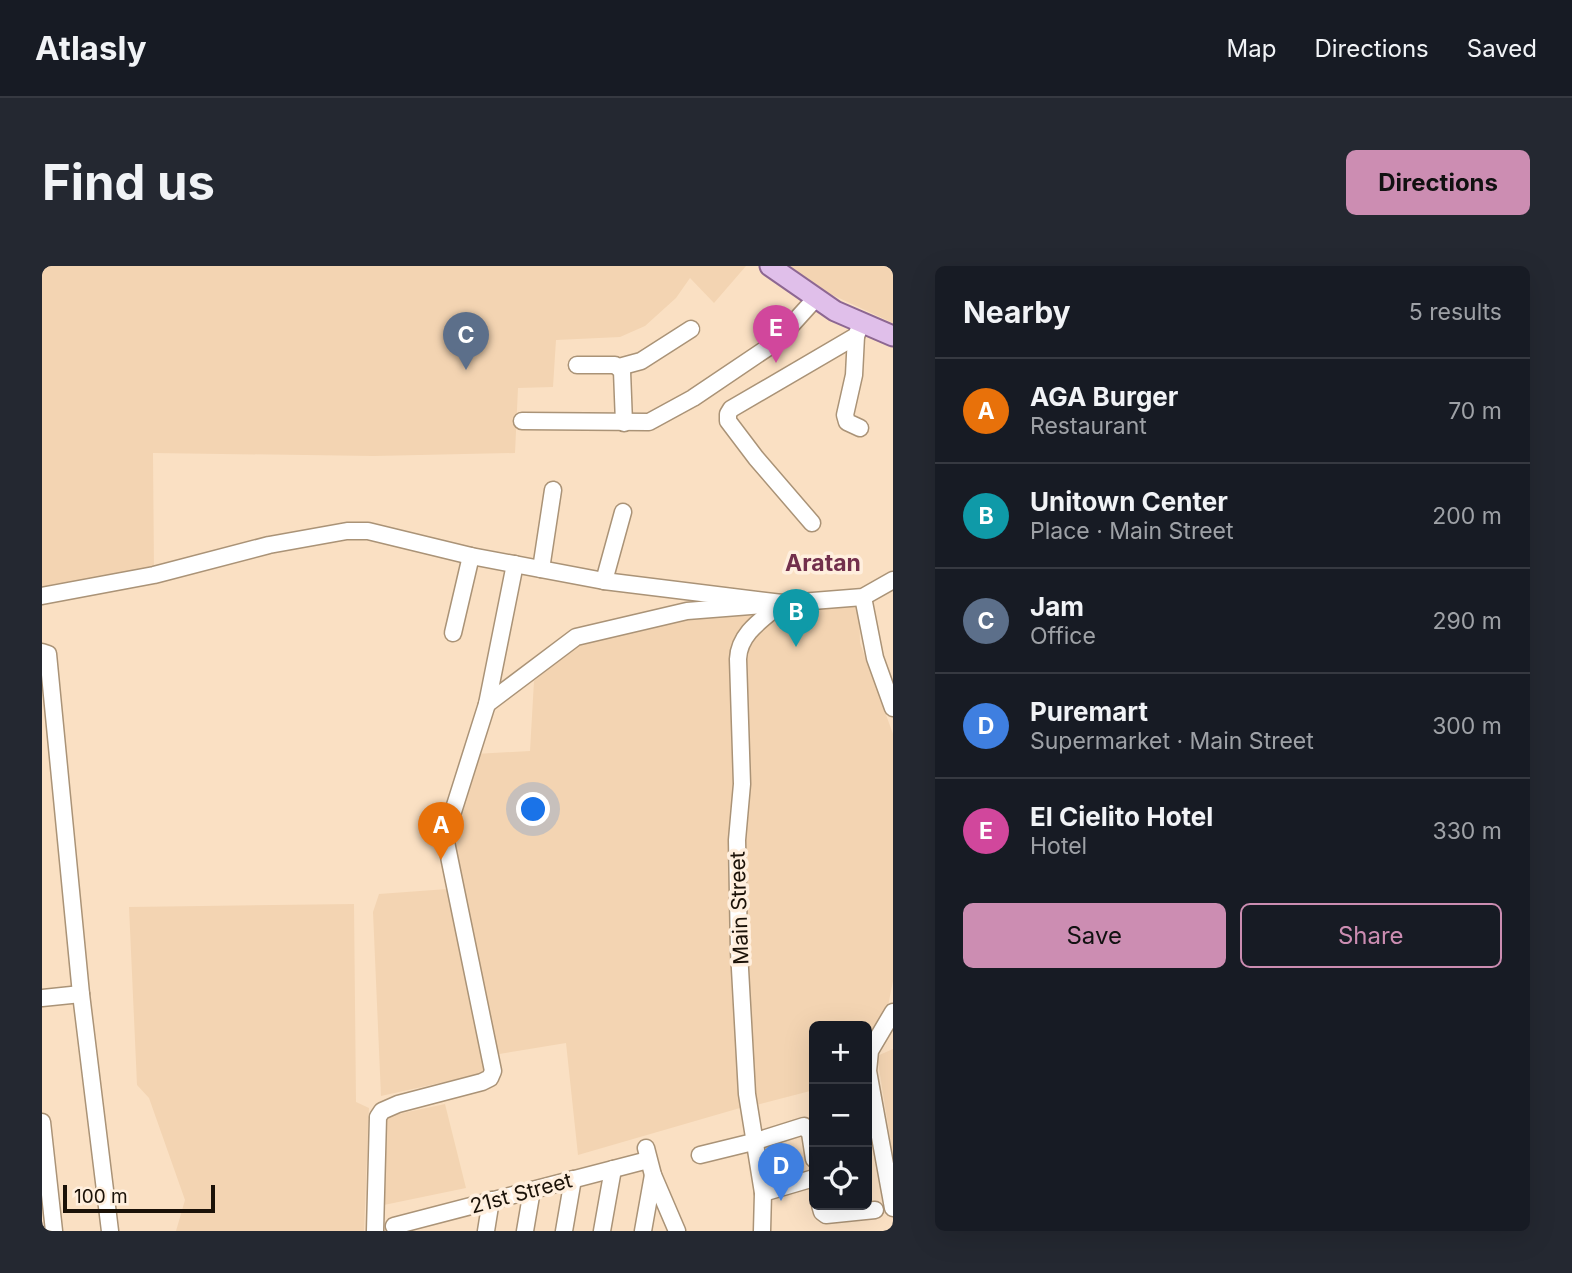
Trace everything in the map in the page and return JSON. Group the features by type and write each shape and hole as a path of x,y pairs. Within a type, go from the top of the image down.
{"main road":[{"path":"770,266 859,330 893,336"}],"street":[{"path":"522,421 649,422 693,398 776,342 815,299"},
{"path":"577,365 619,367 641,361 691,329"},
{"path":"859,330 845,415 846,422 860,428"},
{"path":"812,523 756,458 728,421 728,414 731,409 859,330"},
{"path":"619,367 622,371 624,423"},
{"path":"541,569 552,490"},
{"path":"604,581 623,512"},
{"path":"42,596 154,575 270,545 347,531 378,532 471,556 604,581 782,603"},
{"path":"453,633 471,556"},
{"path":"375,1231 378,1117 382,1111 398,1104 482,1082 490,1078 493,1071 445,837 487,704 515,564"},
{"path":"487,704 576,637 688,611 863,597 893,580"},
{"path":"863,597 875,658 893,708"},
{"name":"Main Street","path":"762,1231 763,1194 747,1094 739,950 737,840 742,784 738,652 745,636 782,603"},
{"path":"42,652 48,654 80,993 110,1231"},
{"path":"42,998 80,993"},
{"path":"893,1012 870,1051 868,1071 893,1208"},
{"path":"42,1122 54,1231"},
{"path":"700,1155 753,1142 801,1126 807,1126 812,1147"},
{"path":"643,1231 649,1161"},
{"path":"649,1161 677,1231"},
{"name":"21st Street","path":"394,1226 649,1161"},
{"path":"602,1231 613,1169"},
{"path":"564,1231 573,1179"},
{"path":"763,1194 809,1180"},
{"path":"525,1231 532,1190"},
{"path":"486,1231 491,1200"},
{"path":"821,1210 826,1215 875,1210"}],"shaded area":[{"path":"42,266 746,266 714,303 690,278 676,298 645,326 620,337 556,340 553,387 518,388 515,453 374,456 153,453 154,571 42,594"},
{"path":"790,266 893,266 893,323 826,292"},
{"path":"859,604 860,643 893,734 893,981 887,1011 872,1034 872,1021 809,1021 809,1091 756,1105 747,950 731,953 740,1108 578,1155 566,1043 481,1057 485,1073 381,1096 373,912 379,894 461,888 453,838 475,754 530,751 534,681 580,642 693,616"},
{"path":"354,904 356,1102 369,1108 364,1231 176,1231 185,1200 149,1098 137,1085 129,907"},
{"path":"893,1049 893,1156 877,1056"},
{"path":"445,1104 466,1188 379,1206 384,1117"}],"place":[{"name":"El Cielito Hotel","path":"776,363"},
{"name":"Jam","path":"466,370"},
{"name":"Unitown Center","path":"796,647"},
{"name":"AGA Burger","path":"441,860"},
{"name":"Puremart","path":"781,1201"}],"district":[{"name":"Aratan","path":"823,563"}]}
